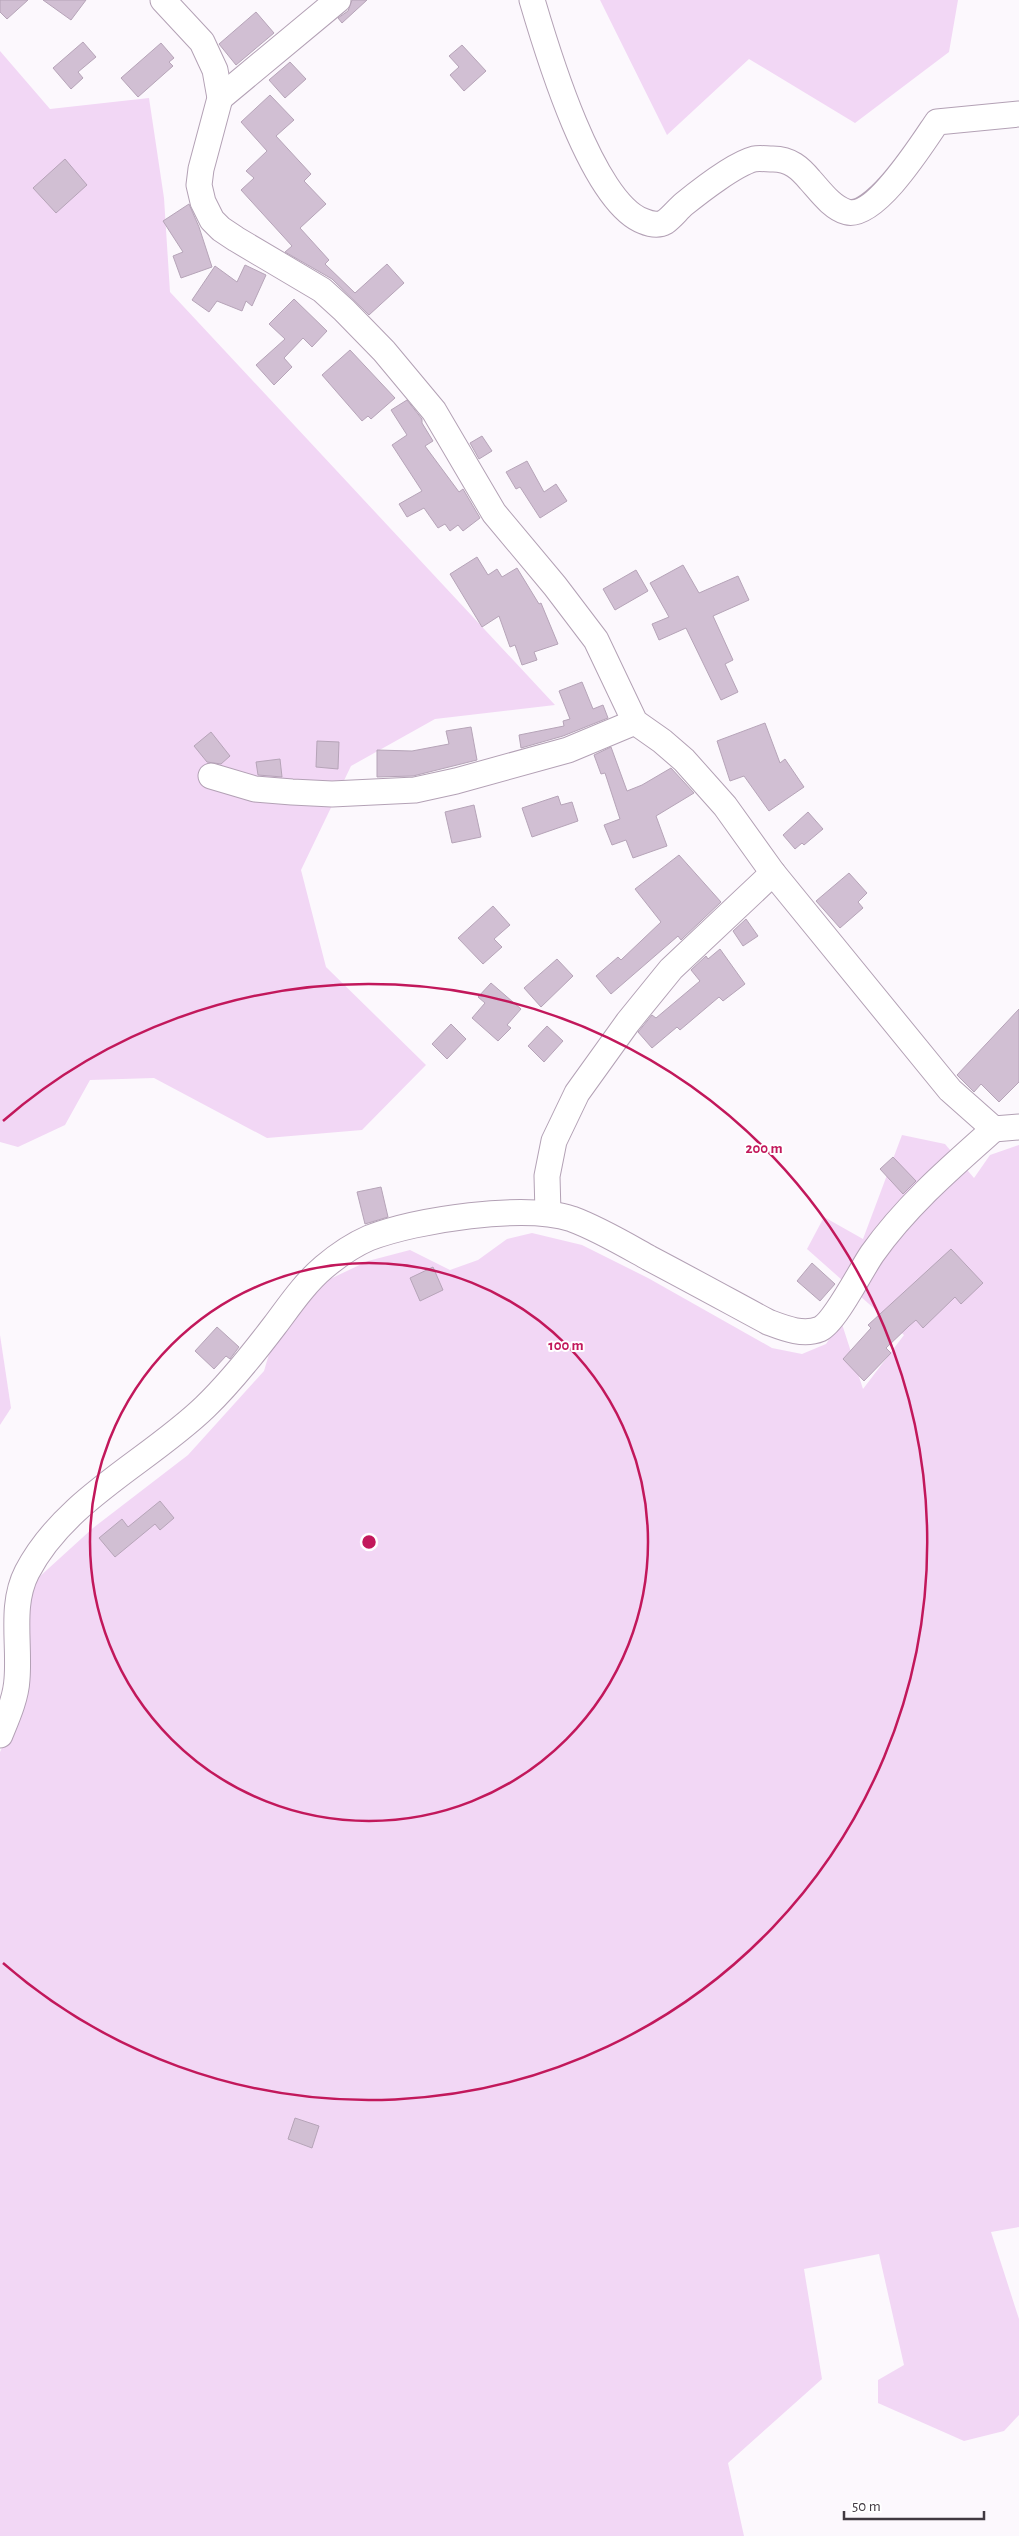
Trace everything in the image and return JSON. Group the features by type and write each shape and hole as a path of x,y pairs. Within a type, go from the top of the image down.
{"street":[{"path":"163,0 202,42 215,70 220,98 198,185 203,202 212,220 236,239 322,290 384,351 434,411 494,513 555,586 596,640 635,722 669,747 714,792 772,873 950,1090 994,1129"},
{"path":"220,98 338,0"},
{"path":"532,0 556,76 596,171 620,205 637,219 651,224 664,223 685,203 725,174 754,159 780,159 797,165 833,204 847,212 861,212 871,205 909,163 936,122 1019,114"},
{"path":"212,776 255,789 292,792 332,794 415,790 456,781 568,750 635,722"},
{"path":"548,1213 547,1176 554,1141 577,1094 628,1022 671,969 772,873"},
{"path":"0,1735 17,1682 16,1616 19,1595 26,1574 40,1552 58,1529 86,1502 174,1435 204,1408 248,1360 303,1289 322,1268 346,1251 368,1239 398,1229 439,1220 519,1212 548,1213 572,1219 603,1233 768,1322 788,1330 808,1332 821,1328 832,1318 864,1265 906,1210 931,1185 994,1129 1019,1127"}],"shaded area":[{"path":"600,0 958,0 949,52 855,123 749,59 667,135"},
{"path":"0,51 50,109 149,98 164,198 170,292 555,705 435,719 351,766 301,870 326,967 426,1065 362,1130 267,1138 154,1078 90,1080 65,1125 18,1147 0,1142"},
{"path":"902,1135 945,1144 974,1178 990,1155 1019,1145 1019,2227 991,2232 1019,2319 1019,2415 1004,2431 964,2441 878,2403 878,2380 904,2365 879,2254 804,2269 822,2379 728,2463 744,2536 0,2536 0,1752 10,1730 27,1588 93,1528 188,1455 264,1371 272,1344 289,1311 330,1279 368,1261 410,1250 450,1270 478,1260 507,1239 532,1233 582,1245 648,1278 772,1348 802,1354 826,1344 841,1321 863,1389 904,1335 807,1249 824,1217 863,1239"},
{"path":"0,1335 11,1408 0,1425"}],"building":[{"path":"0,0 28,0 7,19 0,12"},
{"path":"43,0 86,0 71,20"},
{"path":"352,0 367,0 342,23 338,18 348,11"},
{"path":"256,12 274,33 236,65 219,44"},
{"path":"83,42 96,57 78,72 83,78 71,89 53,68"},
{"path":"161,43 174,58 169,62 173,66 138,97 121,78"},
{"path":"462,45 486,71 464,91 450,75 459,67 449,56"},
{"path":"290,62 306,79 285,98 269,80"},
{"path":"270,95 294,120 276,136 311,174 304,181 326,204 300,228 329,260 325,264 355,293 387,264 404,283 369,315 332,279 285,252 292,246 241,190 254,178 246,171 267,151 241,122"},
{"path":"65,159 87,185 56,213 33,188"},
{"path":"189,204 199,227 212,267 181,278 173,256 183,252 163,221"},
{"path":"245,265 266,275 252,306 246,301 242,311 217,301 209,312 192,300 215,266 237,282"},
{"path":"294,299 327,331 312,347 303,338 284,358 292,367 274,385 256,365 285,339 269,324"},
{"path":"350,350 395,398 371,419 368,416 362,421 322,375"},
{"path":"407,400 422,419 422,423 433,441 425,446 459,492 463,489 480,518 463,531 458,525 450,531 445,524 438,528 424,508 407,517 399,504 422,491 392,445 407,435 391,410"},
{"path":"482,436 492,451 479,459 470,443"},
{"path":"527,461 544,492 556,484 567,501 540,518 520,487 516,489 506,472"},
{"path":"477,557 488,575 497,569 502,577 517,568 539,604 541,603 558,644 534,652 537,660 522,665 515,645 510,647 499,616 482,627 450,574"},
{"path":"683,565 699,593 738,576 749,600 713,616 733,660 725,664 738,692 721,700 686,628 659,640 652,624 669,617 650,583"},
{"path":"636,570 648,591 615,610 603,589"},
{"path":"582,682 593,709 603,705 608,718 563,736 521,748 519,735 564,726 563,721 570,719 559,691"},
{"path":"765,723 780,763 785,759 804,787 769,811 744,776 730,781 717,741"},
{"path":"471,727 477,760 413,776 377,777 377,750 412,751 449,744 446,731"},
{"path":"211,732 230,756 221,764 207,762 194,746"},
{"path":"317,741 339,742 338,769 316,767"},
{"path":"611,747 627,791 642,785 671,768 694,793 656,816 667,846 633,858 626,840 612,845 604,825 620,819 605,773 601,774 594,755"},
{"path":"280,759 282,777 258,775 256,762"},
{"path":"558,796 561,805 572,802 578,821 532,837 522,808"},
{"path":"474,805 481,837 452,843 445,812"},
{"path":"808,812 823,829 804,845 802,843 795,849 783,835"},
{"path":"679,855 721,902 681,940 678,936 611,994 596,976 618,957 621,960 661,922 635,889"},
{"path":"849,873 867,893 858,902 863,908 840,928 816,901"},
{"path":"493,906 510,925 494,939 502,947 483,964 458,938"},
{"path":"746,919 758,936 743,946 733,931"},
{"path":"720,949 745,984 723,1001 719,997 680,1030 677,1027 652,1048 638,1032 652,1015 656,1018 700,981 691,970 706,956 708,959"},
{"path":"557,959 573,976 541,1007 524,988"},
{"path":"491,983 521,1009 507,1025 511,1028 498,1041 472,1018 485,1003 478,997"},
{"path":"1019,1009 1019,1082 999,1102 981,1084 974,1092 957,1075"},
{"path":"451,1024 466,1039 447,1059 432,1044"},
{"path":"547,1026 563,1041 544,1062 528,1046"},
{"path":"893,1157 916,1181 903,1194 880,1169"},
{"path":"381,1187 388,1217 365,1224 357,1192"},
{"path":"951,1249 983,1283 961,1304 955,1297 923,1328 916,1320 886,1348 891,1353 864,1381 843,1359 871,1328 868,1325"},
{"path":"812,1263 835,1284 820,1301 797,1281"},
{"path":"433,1267 443,1290 420,1301 410,1278"},
{"path":"217,1327 239,1347 230,1359 226,1356 214,1369 195,1351"},
{"path":"160,1501 174,1518 160,1530 155,1524 115,1557 99,1538 122,1519 128,1527"},
{"path":"295,2118 319,2126 312,2148 288,2139"}]}
